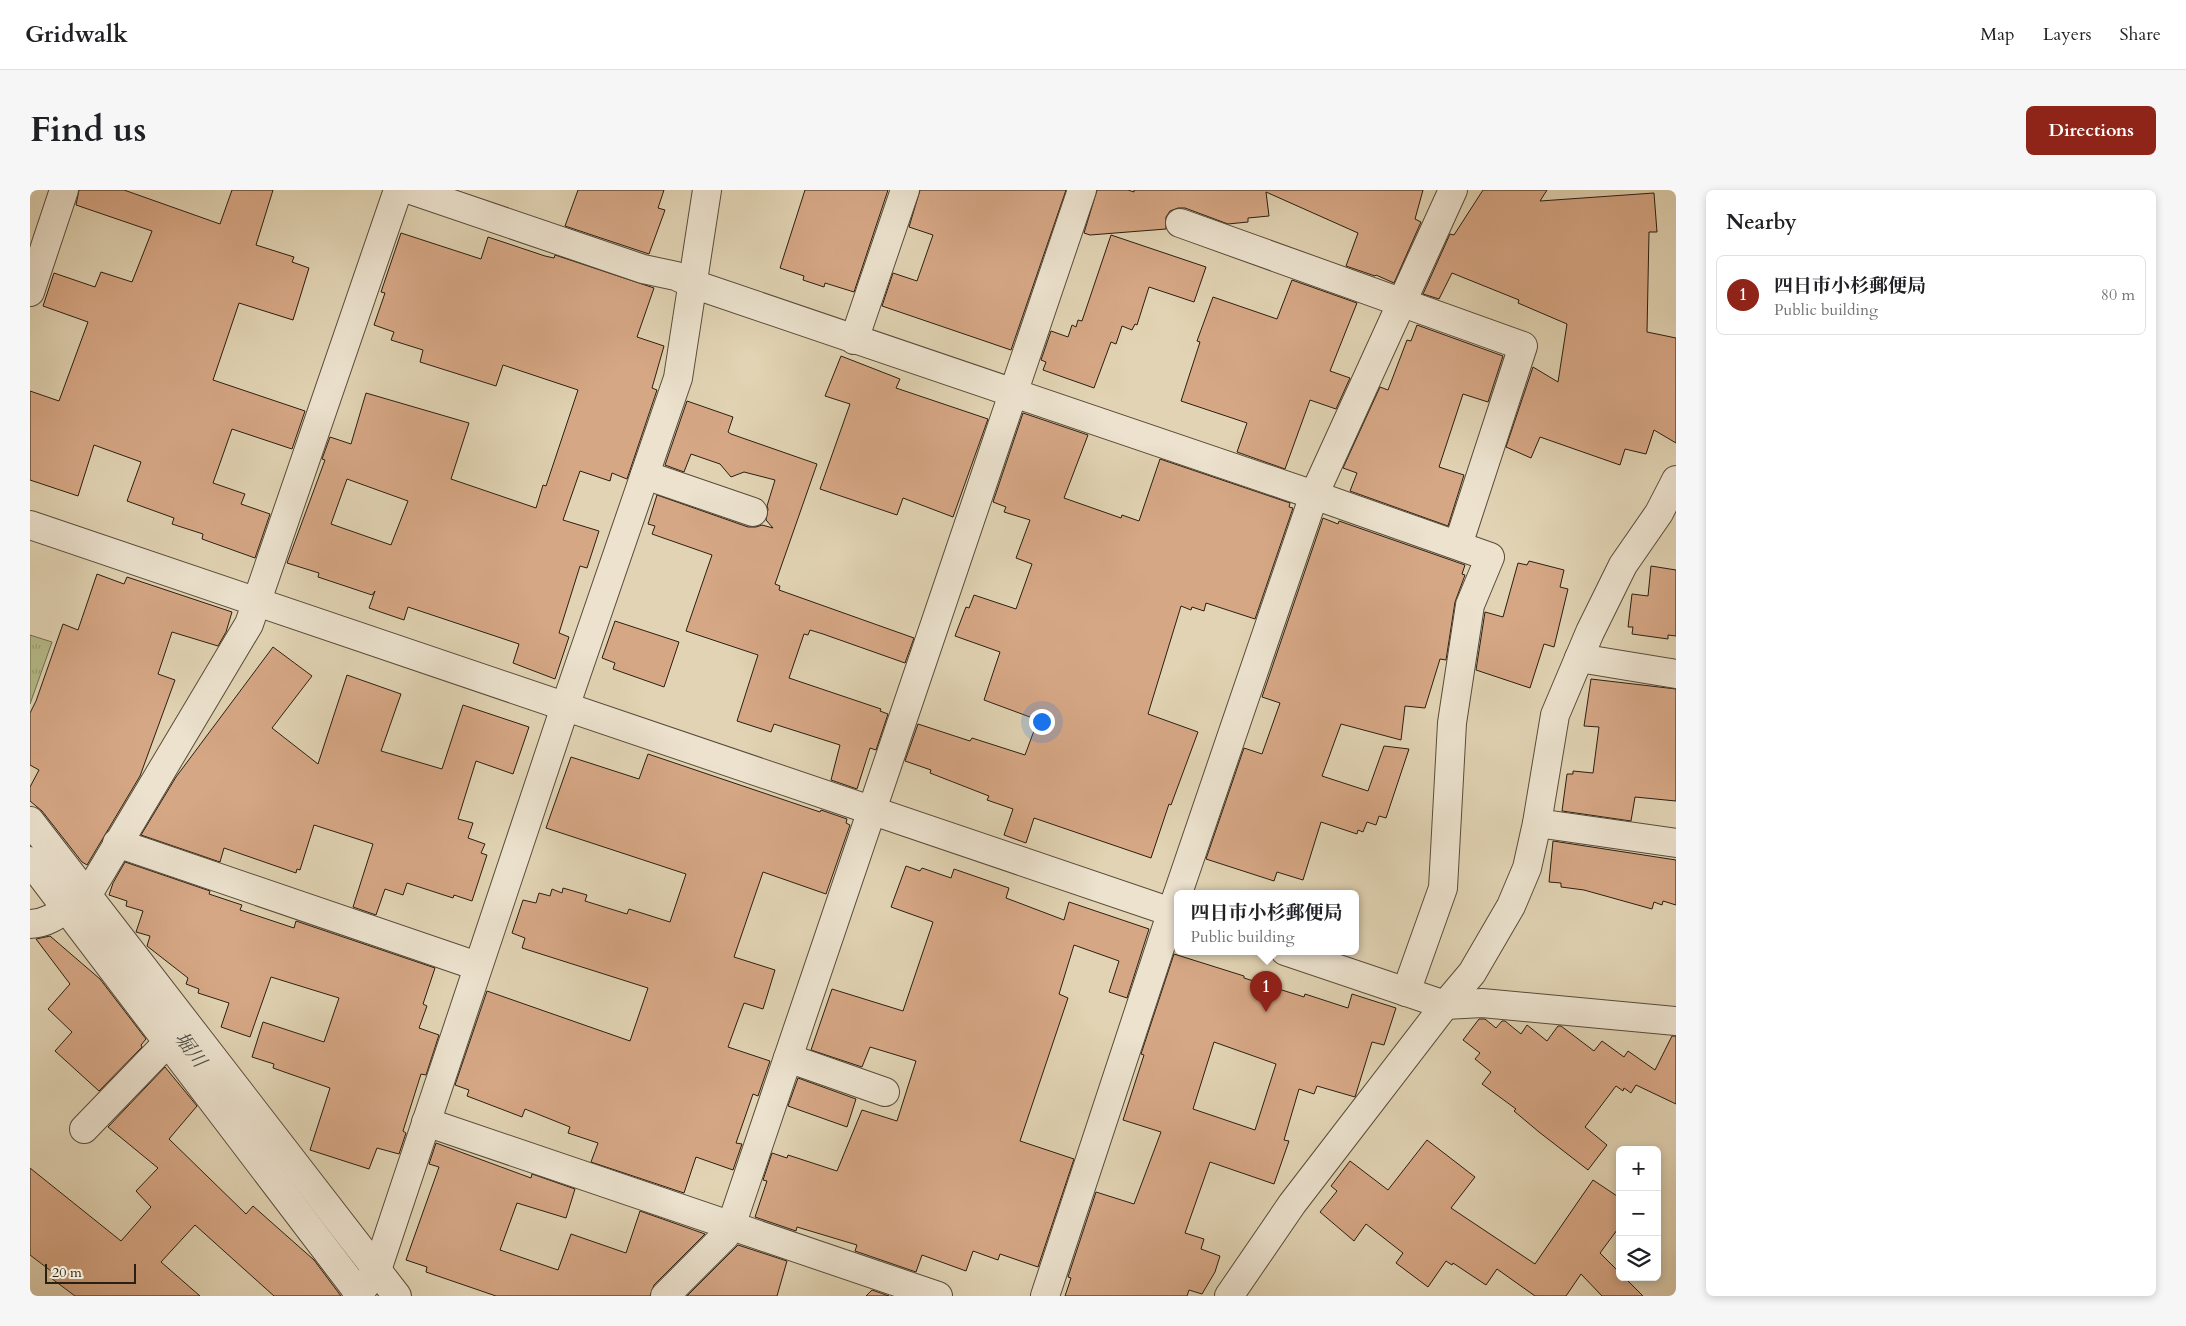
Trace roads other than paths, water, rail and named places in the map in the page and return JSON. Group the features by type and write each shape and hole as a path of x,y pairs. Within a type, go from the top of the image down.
{"street":[{"path":"30,292 64,190"},
{"path":"30,924 46,921 77,902 117,843 249,624 398,190"},
{"path":"411,190 643,269 676,276 693,284 854,340 1314,495 1490,557 1470,605 1452,722 1443,888 1406,992"},
{"path":"363,1289 426,1122 564,707 678,378 706,190"},
{"path":"854,340 906,190"},
{"path":"665,1296 725,1236 731,1226 1082,190"},
{"path":"1181,890 1314,495 1453,190"},
{"path":"1180,223 1523,346 1458,545"},
{"path":"645,475 753,512"},
{"path":"1229,1296 1292,1204 1445,1005 1472,973 1514,899 1527,868 1537,823 1555,716 1590,632 1623,565 1668,514 1676,480"},
{"path":"30,525 871,810 1174,903"},
{"path":"1579,658 1676,674"},
{"path":"30,821 77,902 168,1042 363,1289 397,1296"},
{"path":"1537,823 1676,843"},
{"path":"117,843 477,966"},
{"path":"30,861 77,902 363,1289"},
{"path":"1044,1296 1174,910"},
{"path":"1298,955 1445,1005 1482,1003 1676,1021"},
{"path":"84,1129 168,1042"},
{"path":"788,1058 885,1092"},
{"path":"426,1122 938,1296"}],"place":[{"name":"四日市小杉郵便局","path":"1266,1012"}],"water label":[{"name":"堀川","path":"191,1049"}]}
